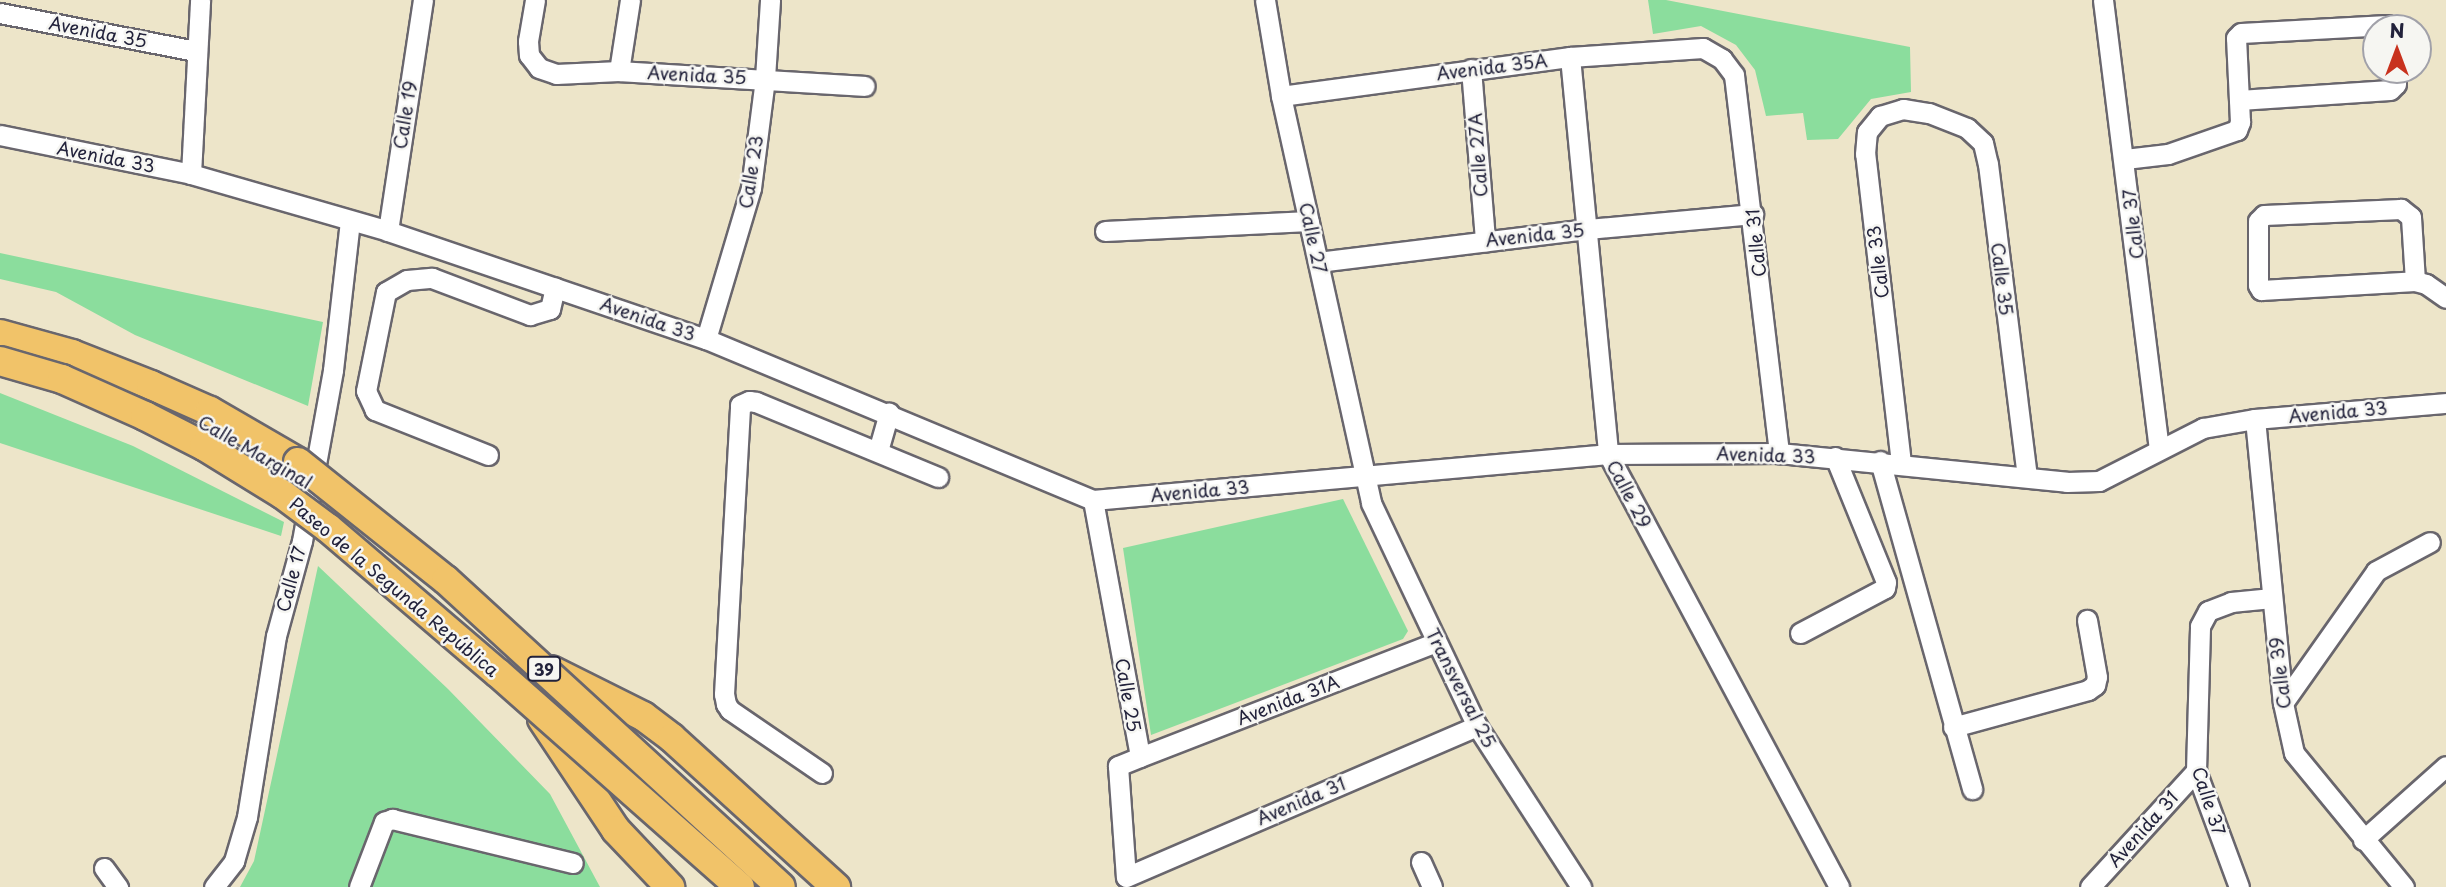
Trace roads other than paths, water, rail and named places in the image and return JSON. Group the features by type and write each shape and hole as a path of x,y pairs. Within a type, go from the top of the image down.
{"highway":[{"name":"Paseo de la Segunda República","path":"0,334 72,354 151,384 210,411 298,462 446,580 781,887"},
{"name":"Paseo de la Segunda República","path":"0,361 62,379 145,416 204,446 282,494 328,528 498,673 740,887"},
{"path":"504,654 616,830 670,887"},
{"path":"504,654 643,716 672,738 836,887"}],"street":[{"path":"191,174 195,51 200,0"},
{"name":"Calle 19","path":"388,231 423,0"},
{"name":"Avenida 35","path":"535,0 528,41 533,62 556,74 619,71 865,86"},
{"path":"619,71 630,0"},
{"name":"Calle 23","path":"706,339 751,188 765,78 770,0"},
{"name":"Calle 27","path":"1265,0 1281,96 1364,476"},
{"name":"Calle 37","path":"2103,0 2125,159 2159,449"},
{"name":"Avenida 35","path":"0,13 195,51"},
{"path":"2125,159 2168,154 2230,134 2240,122 2236,38 2241,33 2362,26"},
{"name":"Avenida 35A","path":"1281,96 1570,57 1703,48"},
{"name":"Calle 31","path":"1703,48 1722,59 1734,75 1753,214 1779,453"},
{"name":"Calle 29","path":"1570,57 1608,454 1839,887"},
{"name":"Calle 27A","path":"1471,69 1485,241"},
{"path":"2239,100 2390,90 2396,84"},
{"name":"Calle 33","path":"1901,463 1865,154 1867,132 1880,116 1903,108 1929,113"},
{"name":"Calle 35","path":"1929,113 1967,128 1983,143 1986,153 2027,477"},
{"name":"Avenida 33","path":"0,135 191,174 388,231 706,339 1093,500 1608,454 1779,453 1901,463 2067,482 2099,481 2203,428 2255,419 2446,403"},
{"path":"2416,281 2408,211 2401,209 2264,215 2258,222 2258,285 2261,290 2416,281 2433,288 2446,298"},
{"name":"Avenida 35","path":"1318,262 1588,229 1753,214"},
{"path":"1105,231 1309,221"},
{"name":"Calle 17","path":"214,887 234,861 243,838 276,636 311,491 333,370 350,222"},
{"path":"488,455 375,410 366,391 386,292 407,279 432,278 530,314 550,309 555,288"},
{"name":"Calle Marginal","path":"0,340 73,362 152,395 311,491 504,654"},
{"name":"Calle Marginal","path":"0,352 70,374 149,407 311,491"},
{"path":"822,774 730,710 726,704 724,694 738,410 744,403 756,402 938,477"},
{"path":"878,451 889,413"},
{"name":"Calle 39","path":"2255,419 2283,703 2294,753 2404,887"},
{"path":"1800,633 1885,588 1886,582 1835,457"},
{"path":"1880,461 1972,789"},
{"name":"Transversal 25","path":"1364,476 1371,503 1476,726 1581,887"},
{"name":"Calle 25","path":"1093,500 1140,757"},
{"path":"2283,703 2376,571 2430,542"},
{"name":"Calle 37","path":"2238,887 2196,771 2200,626 2208,611 2231,602 2272,598"},
{"path":"1953,727 2088,691 2095,685 2098,677 2087,620"},
{"name":"Avenida 31A","path":"1140,757 1436,642"},
{"name":"Avenida 31","path":"1140,757 1118,766 1126,877 1476,726"},
{"path":"2363,840 2446,766"},
{"name":"Avenida 31","path":"2091,887 2196,771"},
{"path":"359,887 384,822 393,819 573,863"},
{"path":"1421,862 1432,887"},
{"path":"104,868 118,887"}]}
